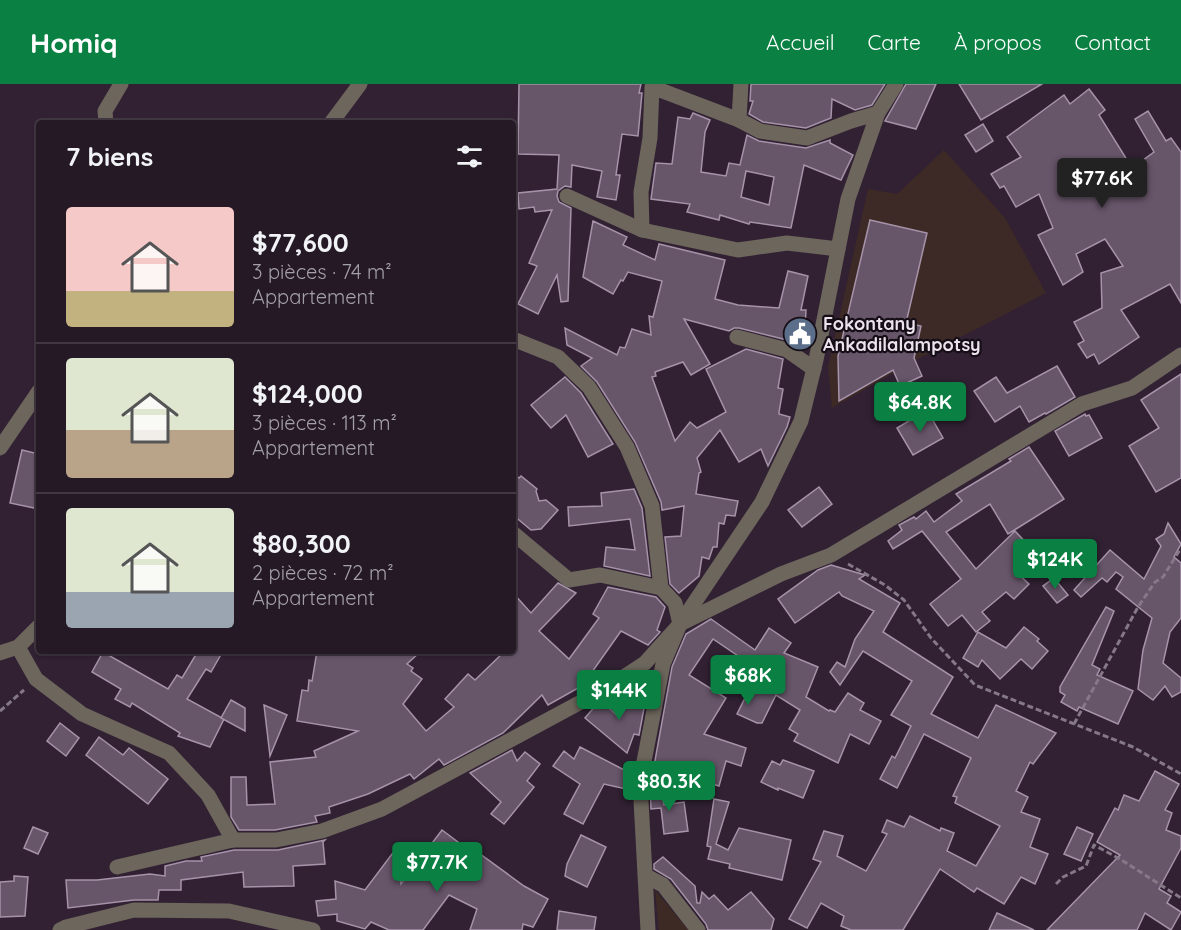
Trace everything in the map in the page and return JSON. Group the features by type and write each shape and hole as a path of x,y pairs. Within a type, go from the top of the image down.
{"street":[{"path":"106,120 105,111 121,84"},
{"path":"333,120 360,84"},
{"path":"740,120 741,84"},
{"path":"117,867 233,840 276,840 322,831 382,809 607,688 645,663 680,624 762,502 801,421 814,369 848,199 878,113 896,84"},
{"path":"642,230 641,192 650,138 652,87 740,120 760,131 807,138 878,113"},
{"path":"567,196 642,230 738,250 787,243 838,249"},
{"path":"737,337 787,350 814,369"},
{"path":"516,340 558,357 589,387 627,447 652,506 661,588"},
{"path":"680,624 781,574 831,555 1082,404 1132,388 1181,355"},
{"path":"0,448 36,394"},
{"path":"516,536 569,580 600,575 661,588 675,603 680,624 663,664 640,782 648,930"},
{"path":"0,653 18,647 36,629"},
{"path":"18,647 36,678 82,714 169,753 208,795 233,840"},
{"path":"646,876 663,885 698,930"},
{"path":"60,930 134,910 229,911 313,930"}],"path":[{"path":"1074,724 1138,608 1181,548"},
{"path":"831,555 865,573 904,600 931,638 975,685 1133,747 1181,774"},
{"path":"0,711 36,678"},
{"path":"1056,884 1063,877 1086,866 1094,845 1181,898"}],"shaded area":[{"path":"944,150 1005,218 1046,293 912,362 832,408 828,367 868,189 897,194"},
{"path":"655,890 688,930 659,930"}],"building":[{"path":"519,84 641,84 639,93 642,93 638,136 622,134 616,175 620,175 616,200 597,197 602,171 572,165 571,187 565,186 558,191 559,202 571,208 568,301 561,302 557,275 538,314 518,304 537,266 529,263 552,210 535,212 534,207 519,209 518,193 557,189 559,155 518,154"},
{"path":"751,84 885,84 872,105 855,110 832,99 831,118 806,128 763,122 749,114 753,101 750,101"},
{"path":"906,84 936,84 916,129 885,121"},
{"path":"959,84 1042,84 981,120"},
{"path":"1089,89 1105,110 1099,115 1132,168 1154,152 1135,119 1148,111 1166,141 1171,138 1181,152 1181,303 1170,284 1121,310 1139,337 1099,364 1094,354 1087,358 1078,344 1084,341 1074,322 1102,308 1101,273 1123,266 1105,239 1076,254 1083,272 1063,285 1038,235 1053,228 1039,194 1016,207 1004,186 1000,188 991,174 1021,157 1007,137 1064,95 1070,104"},
{"path":"693,113 710,120 705,132 701,172 726,176 729,163 740,165 747,135 759,141 806,148 830,140 830,143 853,155 841,180 804,165 791,228 750,222 749,224 720,215 719,220 687,212 690,204 651,199 656,163 672,164 678,117 690,119","holes":["746,171 774,177 769,205 741,197"]},
{"path":"983,124 993,141 976,152 965,135"},
{"path":"870,220 927,233 906,323 921,326 914,358 922,376 900,386 893,370 839,401 838,356"},
{"path":"593,221 627,237 623,245 655,260 659,244 725,260 715,299 738,305 779,308 788,271 808,276 801,310 806,310 805,329 794,328 794,335 788,335 787,340 739,328 729,331 684,319 710,364 691,375 683,362 655,372 656,376 652,377 675,441 690,422 697,428 726,412 706,369 746,349 783,359 778,388 783,389 779,414 790,417 768,466 761,449 739,462 720,430 697,458 701,472 696,494 738,501 735,516 726,515 724,524 719,523 717,547 713,547 709,559 702,557 699,576 679,593 670,584 665,537 681,536 684,506 662,510 661,502 635,442 597,382 581,366 592,358 567,345 565,328 617,355 620,347 625,348 632,329 651,335 649,316 653,317 662,281 628,272 613,294 583,277"},
{"path":"1057,366 1075,397 1029,422 1020,406 995,422 974,391 996,377 1007,393"},
{"path":"1181,374 1181,478 1156,492 1129,446 1159,428 1141,400"},
{"path":"565,377 581,393 613,444 588,457 566,415 551,428 531,405"},
{"path":"927,410 943,438 913,455 897,428"},
{"path":"1085,414 1089,415 1102,438 1069,456 1055,431"},
{"path":"1029,447 1064,499 1008,534 990,504 946,532 976,569 1015,531 1034,551 1014,570 1029,584 1014,599 1006,592 982,612 990,621 976,632 962,615 948,626 930,604 961,579 922,531 893,549 888,541 902,530 899,525 914,517 916,519 926,511 934,522 962,501 956,494 1011,461 1009,459"},
{"path":"22,450 36,453 36,508 10,503"},
{"path":"516,476 519,478 521,476 537,489 539,501 546,500 558,510 541,529 531,530 516,518"},
{"path":"819,487 832,504 802,527 788,510"},
{"path":"634,489 642,508 650,576 604,566 606,547 635,550 630,519 569,526 568,507 602,506 601,493"},
{"path":"1168,523 1181,544 1174,557 1181,563 1181,618 1170,632 1163,663 1181,678 1181,692 1172,697 1165,686 1153,700 1138,689 1143,650 1152,618 1116,589 1123,577 1116,572 1107,582 1102,578 1081,597 1074,590 1110,550 1144,579 1161,546 1156,539 1164,534"},
{"path":"831,565 865,575 859,579 900,603 883,632 953,677 931,714 978,738 996,705 1056,733 1033,764 1030,762 1016,791 1028,797 1021,812 1040,819 1030,847 1048,854 1035,884 1021,877 1004,904 977,888 974,892 940,869 903,930 851,930 841,926 844,916 821,903 807,928 789,919 821,862 813,859 824,831 843,836 837,856 866,871 887,834 882,832 887,820 904,827 910,816 940,831 941,828 954,833 947,851 976,866 1000,826 955,803 957,797 953,796 971,758 924,734 897,788 880,779 892,756 895,758 911,726 891,715 912,681 863,651 840,685 830,672 837,662 845,667 855,639 874,611 842,596 839,592 795,623 778,599 818,570"},
{"path":"1054,578 1068,595 1057,603 1043,586"},
{"path":"558,583 576,593 539,631 569,659 599,618 593,614 608,587 656,597 665,607 657,630 660,632 648,645 621,631 592,672 596,678 548,705 542,695 503,733 444,765 439,759 414,779 410,774 368,794 329,807 330,813 315,816 317,822 275,830 239,830 231,817 231,777 246,777 247,805 275,804 270,762 316,757 314,751 358,731 297,721 302,690 308,691 316,654 418,654 407,664 413,668 411,671 422,679 403,704 426,731 454,707 445,699 468,674 475,680 502,654 516,654 516,596 531,613"},
{"path":"1106,607 1114,611 1092,665 1100,669 1097,675 1133,691 1118,724 1079,707 1077,711 1061,702 1065,695 1060,692 1060,687"},
{"path":"711,619 755,650 769,628 791,643 784,653 818,667 806,697 829,711 835,712 848,693 864,703 860,710 881,721 869,744 850,734 838,763 794,741 798,734 789,729 800,710 776,695 762,723 737,714 757,674 745,669 747,662 713,639 689,675 726,698 704,734 746,748 741,766 726,761 719,786 654,766 672,667 686,634"},
{"path":"1024,627 1039,639 1037,641 1048,651 1032,669 1021,659 1000,679 982,660 978,667 963,658 978,632 1006,648"},
{"path":"102,654 107,654 168,689 177,675 182,678 196,654 221,654 211,672 206,669 187,699 224,719 210,747 178,736 180,733 132,703 130,707 115,699 121,689 92,672"},
{"path":"629,694 645,703 639,735 634,734 627,753 585,718 596,705 602,702 618,716"},
{"path":"231,700 245,708 245,731 221,718"},
{"path":"264,705 287,715 270,756"},
{"path":"60,723 79,738 66,756 47,741"},
{"path":"99,737 123,755 129,748 168,779 148,804 86,755"},
{"path":"580,747 632,774 631,790 604,784 583,824 564,814 580,784 553,766 564,751 574,759"},
{"path":"512,750 517,761 525,752 540,764 527,781 534,787 504,824 491,814 501,802 470,773"},
{"path":"783,760 814,771 803,798 761,782 772,761 780,765"},
{"path":"1155,771 1179,784 1165,810 1172,813 1166,830 1181,836 1181,848 1159,889 1171,896 1167,903 1181,912 1171,930 1145,913 1137,930 1047,930 1120,855 1097,842 1115,808 1118,810 1124,795 1139,801"},
{"path":"650,784 667,793 662,796 664,805 684,802 688,831 664,834 661,808 651,809"},
{"path":"714,799 729,802 716,844 728,850 739,828 791,840 782,880 729,868 730,864 708,859 711,847 707,846"},
{"path":"33,827 48,833 38,854 24,848"},
{"path":"1077,827 1093,834 1081,861 1064,854"},
{"path":"442,830 474,854 476,851 524,886 548,899 533,927 523,924 522,930 470,930 477,909 449,895 423,930 389,930 371,922 365,929 337,921 337,914 318,916 316,901 336,899 335,881 365,890 395,850 401,884"},
{"path":"581,835 606,847 587,887 565,876 567,864"},
{"path":"325,840 323,842 325,864 293,866 294,886 244,887 243,872 181,880 181,890 159,890 158,900 134,900 68,908 66,880 97,880 150,874 165,876 165,866 186,861 202,861 201,857 234,850 278,850"},
{"path":"663,857 695,886 697,903 700,903 702,892 709,899 714,895 728,910 751,892 774,919 771,930 708,930 706,924 671,879 654,869 654,864"},
{"path":"14,876 28,877 25,916 0,917 0,882 14,881"},
{"path":"559,911 596,917 594,930 557,930"},
{"path":"997,913 1034,930 989,930"}],"place":[{"name":"Fokontany Ankadilalampotsy","path":"800,334"}]}
